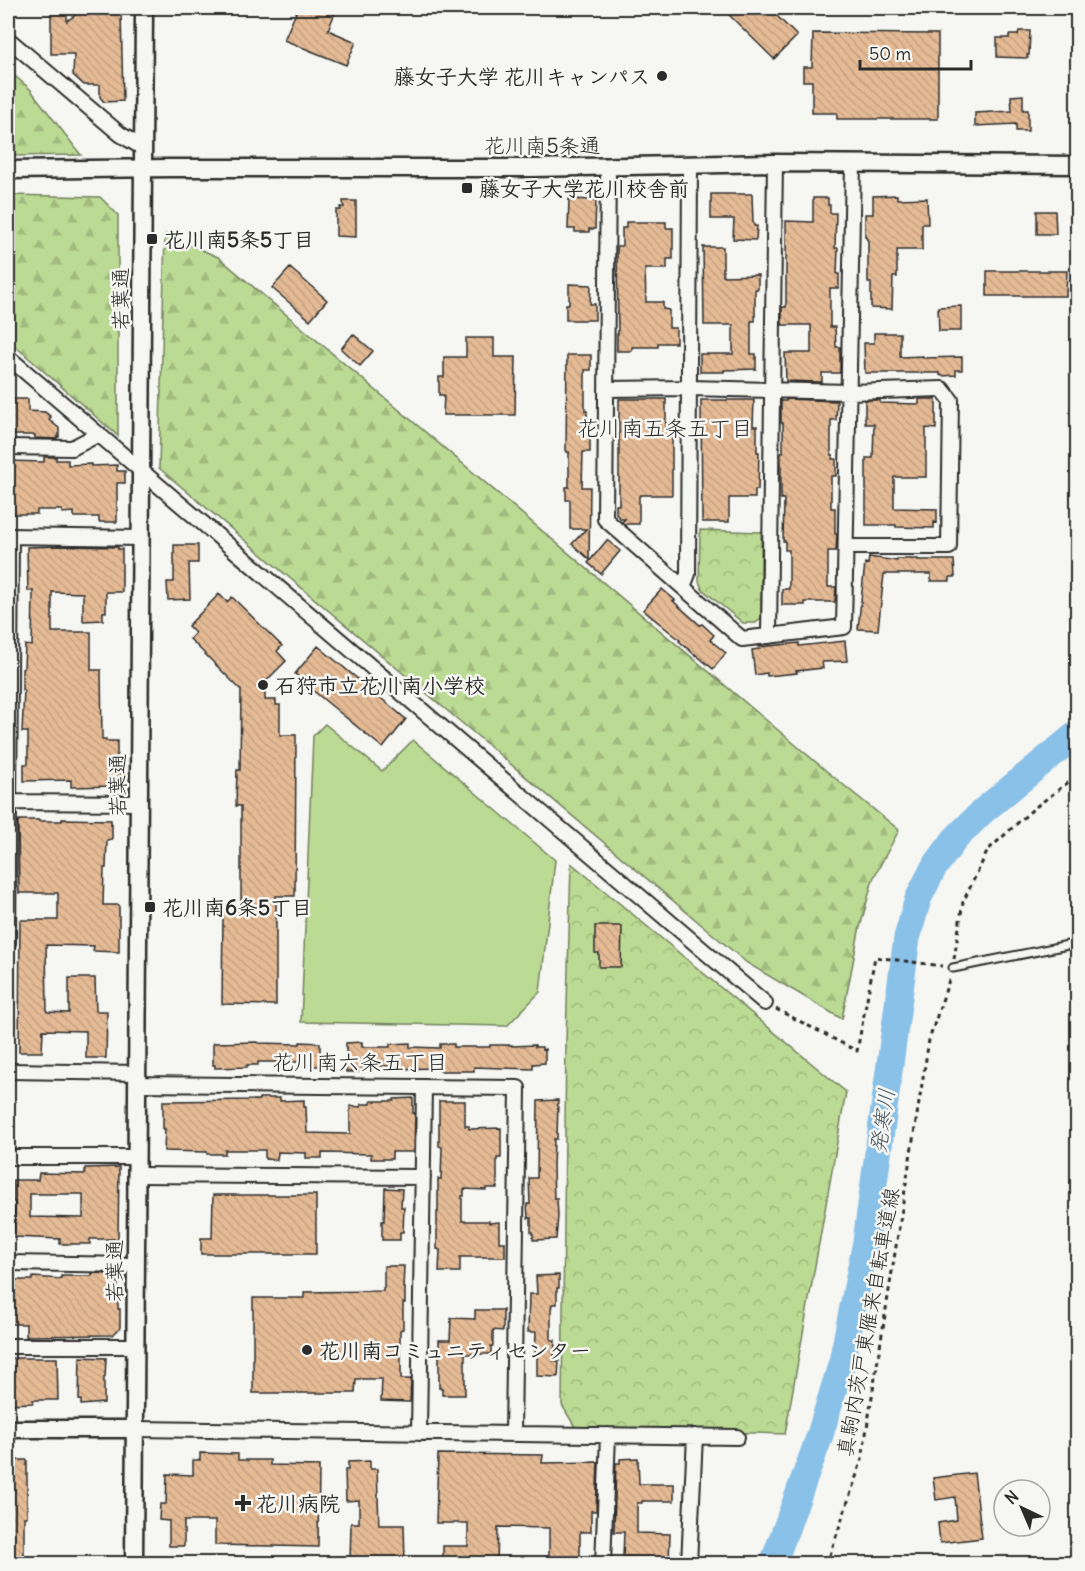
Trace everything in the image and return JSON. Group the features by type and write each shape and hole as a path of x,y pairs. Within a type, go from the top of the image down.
{"street":[{"name":"若葉通","path":"134,1563 144,8"},
{"path":"8,39 120,134 143,148"},
{"path":"769,636 776,163"},
{"name":"花川南5条通","path":"8,170 608,167 776,163 1077,165"},
{"path":"608,167 605,519 742,639 844,627 853,164"},
{"path":"682,587 688,574 690,165"},
{"path":"8,357 765,1003"},
{"path":"606,389 689,388 850,392 942,389 951,400 949,548 846,547"},
{"path":"8,447 72,448 99,434"},
{"path":"8,943 9,536 141,538"},
{"path":"9,802 139,803"},
{"path":"8,1071 138,1078 518,1088 513,1434"},
{"path":"420,1433 424,1087"},
{"path":"8,1157 137,1157"},
{"path":"137,1175 423,1178"},
{"path":"8,1263 136,1265"},
{"path":"8,1346 135,1346"},
{"path":"8,1429 737,1437"},
{"path":"603,1563 608,1435"},
{"path":"689,1563 695,1436"}],"lane":[{"path":"953,968 1077,943"}],"path":[{"name":"真駒内茨戸東雁来自転車道線","path":"827,1563 862,1459 929,1040 953,968 963,902 988,850 1033,809 1077,775"},
{"path":"765,1003 857,1051 875,957 937,966"}],"green space":[{"path":"8,70 30,89 81,155 8,156"},
{"path":"8,195 100,197 118,215 118,436 8,340"},
{"path":"165,234 218,257 899,830 873,879 859,931 842,1019 747,963 159,468"},
{"path":"700,530 761,532 761,618 756,623 743,623 702,589 699,581"},
{"path":"325,724 382,771 413,740 555,860 540,992 507,1026 301,1022 313,736"},
{"path":"571,863 846,1092 785,1434 575,1427 562,1405 566,1040"}],"building":[{"path":"51,8 67,8 67,21 85,8 89,11 110,9 121,11 123,101 104,102 100,97 100,85 84,85 73,75 74,54 51,54"},
{"path":"298,8 337,8 328,30 356,42 346,65 284,40"},
{"path":"722,8 783,8 776,15 797,36 774,59"},
{"path":"1019,31 1030,31 1028,58 997,57 997,38 1009,38 1009,35 1018,35"},
{"path":"813,33 938,34 938,119 837,119 837,113 812,113 812,81 803,81 803,67 812,67"},
{"path":"1023,95 1023,110 1028,110 1028,131 1016,131 1016,124 975,126 975,113 1012,111 1011,96"},
{"path":"711,194 752,194 753,223 757,226 756,240 733,239 734,219 711,219"},
{"path":"897,195 897,199 927,198 928,224 922,224 922,250 897,250 897,277 893,277 892,309 871,308 865,214 873,214 873,196"},
{"path":"813,198 828,198 830,213 836,213 835,248 838,248 839,288 830,288 830,327 835,327 836,347 840,347 840,373 822,373 822,382 786,381 785,353 811,353 811,325 782,325 782,307 786,307 786,221 813,222"},
{"path":"569,199 596,200 595,229 589,229 589,232 575,232 575,229 568,229"},
{"path":"343,201 356,201 356,237 336,236 336,210 344,207"},
{"path":"1037,211 1055,211 1056,234 1037,234"},
{"path":"626,222 666,222 666,228 673,228 673,259 667,259 667,269 645,269 646,302 663,302 663,309 669,310 669,328 676,328 676,343 658,343 658,347 632,347 632,351 617,351 617,246 622,246 622,228 626,228"},
{"path":"703,247 723,247 723,276 758,275 758,289 755,289 755,321 751,321 751,354 756,354 756,369 700,372 700,354 733,354 733,325 704,325"},
{"path":"290,268 327,300 310,320 272,288"},
{"path":"987,271 1067,271 1066,296 987,296"},
{"path":"569,284 591,285 590,304 595,304 595,320 566,320"},
{"path":"961,306 961,331 939,331 938,307"},
{"path":"874,333 900,333 901,357 962,357 962,370 956,370 956,375 942,376 940,373 865,373 864,343 874,343"},
{"path":"353,334 373,351 360,366 341,349"},
{"path":"466,338 494,338 494,357 516,357 515,415 443,415 444,395 439,395 439,377 444,377 444,357 466,357"},
{"path":"567,355 591,355 591,370 585,370 585,411 587,411 587,436 590,436 590,452 583,452 582,487 590,487 589,559 572,544 586,529 570,529 570,500 566,500 566,487 569,487 569,452 566,452"},
{"path":"8,399 28,399 28,411 45,412 51,417 49,420 59,428 59,437 57,439 35,438 35,435 8,435"},
{"path":"619,399 666,399 666,427 672,427 672,495 639,496 639,524 624,524 622,522 625,519 621,519 616,514 616,505 619,505"},
{"path":"786,399 837,401 836,420 831,420 831,455 833,455 832,459 836,459 836,476 831,476 831,508 835,508 836,551 828,551 828,587 836,587 835,602 782,605 782,589 789,589 789,550 785,550 785,541 783,541 784,499 781,499 783,423 781,423 781,401 786,401"},
{"path":"919,399 936,399 936,429 926,428 926,477 894,477 894,508 937,509 937,523 934,522 934,528 866,525 866,458 873,458 874,424 865,424 865,400 880,400 880,403 919,404"},
{"path":"701,400 754,400 753,426 757,426 757,452 759,452 758,490 755,490 755,498 729,498 729,522 702,522"},
{"path":"44,457 68,460 68,465 117,465 117,471 125,471 125,483 117,483 117,522 99,522 99,517 74,517 74,512 62,513 62,510 37,510 37,514 8,514 8,461 44,462"},
{"path":"607,540 620,551 601,574 588,563"},
{"path":"174,545 198,545 198,563 189,563 190,599 168,600 167,582 174,582"},
{"path":"27,547 118,547 122,549 122,592 106,592 106,612 103,612 103,620 83,621 83,593 52,592 52,632 91,632 91,670 101,670 102,739 117,741 117,762 121,762 121,779 115,786 71,787 71,780 24,781 24,764 28,764 28,732 22,732 24,690 22,690 22,669 24,668 25,645 32,646 33,591 28,591"},
{"path":"869,557 897,561 897,559 954,560 955,577 950,577 950,581 931,581 931,574 884,574 878,630 858,629 865,563 868,564"},
{"path":"662,589 714,635 710,640 726,653 713,669 643,610"},
{"path":"219,594 227,602 232,597 282,646 277,651 286,661 265,682 265,700 276,700 276,705 280,705 280,735 296,735 295,896 276,896 276,1005 222,1004 223,912 241,912 241,806 236,806 237,770 240,770 241,690 190,639 195,633 188,626"},
{"path":"845,641 847,661 822,662 823,668 796,671 797,673 755,675 752,650 760,649 759,647"},
{"path":"318,646 406,719 383,748 295,674"},
{"path":"62,819 111,820 112,839 107,840 103,905 119,905 119,952 93,951 94,946 46,945 47,1012 69,1013 69,978 95,978 96,1011 107,1011 106,1058 86,1058 86,1031 43,1030 42,1052 19,1052 20,920 58,920 58,893 19,893 18,822 19,820 62,821"},
{"path":"595,926 622,926 621,967 599,967 599,953 595,953"},
{"path":"362,1042 362,1047 390,1047 390,1044 410,1043 410,1047 440,1048 440,1044 454,1044 454,1047 535,1045 535,1047 542,1047 542,1050 545,1049 545,1063 533,1064 533,1069 474,1067 474,1071 440,1071 440,1068 391,1069 391,1066 362,1066 362,1072 346,1072 346,1043"},
{"path":"213,1043 320,1043 320,1066 299,1066 299,1062 258,1062 258,1065 247,1065 247,1067 215,1068 213,1065"},
{"path":"259,1098 280,1098 280,1101 304,1100 307,1133 350,1134 350,1106 361,1107 361,1104 371,1104 371,1101 413,1098 414,1152 392,1152 392,1159 371,1159 371,1154 322,1153 322,1158 306,1158 306,1153 278,1152 277,1160 265,1159 265,1150 225,1150 225,1154 164,1151 163,1101 259,1100"},
{"path":"558,1100 557,1139 554,1139 553,1168 554,1198 557,1198 558,1216 556,1239 533,1240 527,1204 530,1204 529,1178 537,1178 538,1101"},
{"path":"439,1101 465,1101 465,1126 469,1126 469,1129 501,1128 501,1158 497,1158 497,1188 464,1189 462,1221 499,1222 499,1242 505,1242 505,1257 460,1257 460,1272 439,1272 437,1212 442,1147 439,1146"},
{"path":"119,1167 118,1239 90,1239 90,1244 60,1244 60,1239 14,1237 13,1180 38,1180 39,1173 85,1174 85,1168","holes":["30,1194 83,1194 83,1218 30,1217"]},
{"path":"385,1188 402,1189 401,1207 404,1207 403,1232 400,1232 400,1240 382,1240"},
{"path":"213,1195 316,1195 316,1254 201,1254 201,1238 212,1238"},
{"path":"384,1266 404,1266 405,1303 403,1303 403,1329 400,1330 400,1357 401,1379 411,1379 410,1402 381,1401 382,1379 356,1379 355,1393 253,1393 253,1298 304,1298 304,1292 383,1291"},
{"path":"92,1273 116,1276 120,1328 113,1335 26,1336 26,1324 8,1324 8,1280 32,1280 33,1277 61,1279 61,1276 92,1276"},
{"path":"559,1275 557,1304 552,1304 551,1310 551,1340 555,1340 554,1361 559,1361 558,1377 537,1376 536,1332 528,1332 529,1294 537,1294 536,1276"},
{"path":"475,1310 503,1310 503,1331 493,1330 491,1354 465,1354 465,1395 442,1395 442,1388 439,1388 439,1340 450,1340 451,1318 475,1319"},
{"path":"80,1357 106,1358 104,1403 81,1405 81,1400 79,1400"},
{"path":"8,1358 57,1358 58,1400 33,1400 33,1403 8,1404"},
{"path":"200,1453 238,1454 238,1460 270,1460 270,1465 319,1466 318,1547 215,1545 215,1521 184,1521 184,1546 169,1546 169,1521 159,1520 160,1504 166,1504 167,1474 193,1475 193,1460 200,1460"},
{"path":"438,1454 543,1455 542,1463 598,1462 596,1511 591,1511 591,1532 580,1532 580,1563 549,1563 549,1528 498,1527 497,1563 443,1563 443,1546 468,1546 468,1523 436,1523"},
{"path":"638,1458 639,1484 674,1484 674,1501 637,1503 637,1533 670,1534 669,1562 647,1562 647,1558 623,1557 624,1532 614,1532 616,1463 620,1463 620,1459"},
{"path":"8,1460 27,1460 24,1563 8,1563"},
{"path":"370,1461 370,1469 377,1469 379,1525 404,1525 405,1563 350,1563 351,1523 359,1523 359,1500 346,1501 345,1470 348,1470 348,1462"},
{"path":"974,1473 982,1538 940,1543 938,1523 957,1520 955,1497 936,1500 933,1478"}],"waterway":[{"name":"発寒川","path":"773,1564 819,1438 842,1362 866,1242 907,938 918,899 933,869 955,839 983,811 1078,733"}],"place":[{"name":"藤女子大学 花川キャンパス","path":"662,76"},
{"name":"藤女子大学花川校舎前","path":"467,188"},
{"name":"花川南5条5丁目","path":"152,239"},
{"name":"石狩市立花川南小学校","path":"263,685"},
{"name":"花川南6条5丁目","path":"150,907"},
{"name":"花川南コミュニティセンター","path":"307,1350"},
{"name":"花川病院","path":"243,1503"}],"district":[{"name":"花川南五条五丁目","path":"665,428"},
{"name":"花川南六条五丁目","path":"360,1062"}]}
